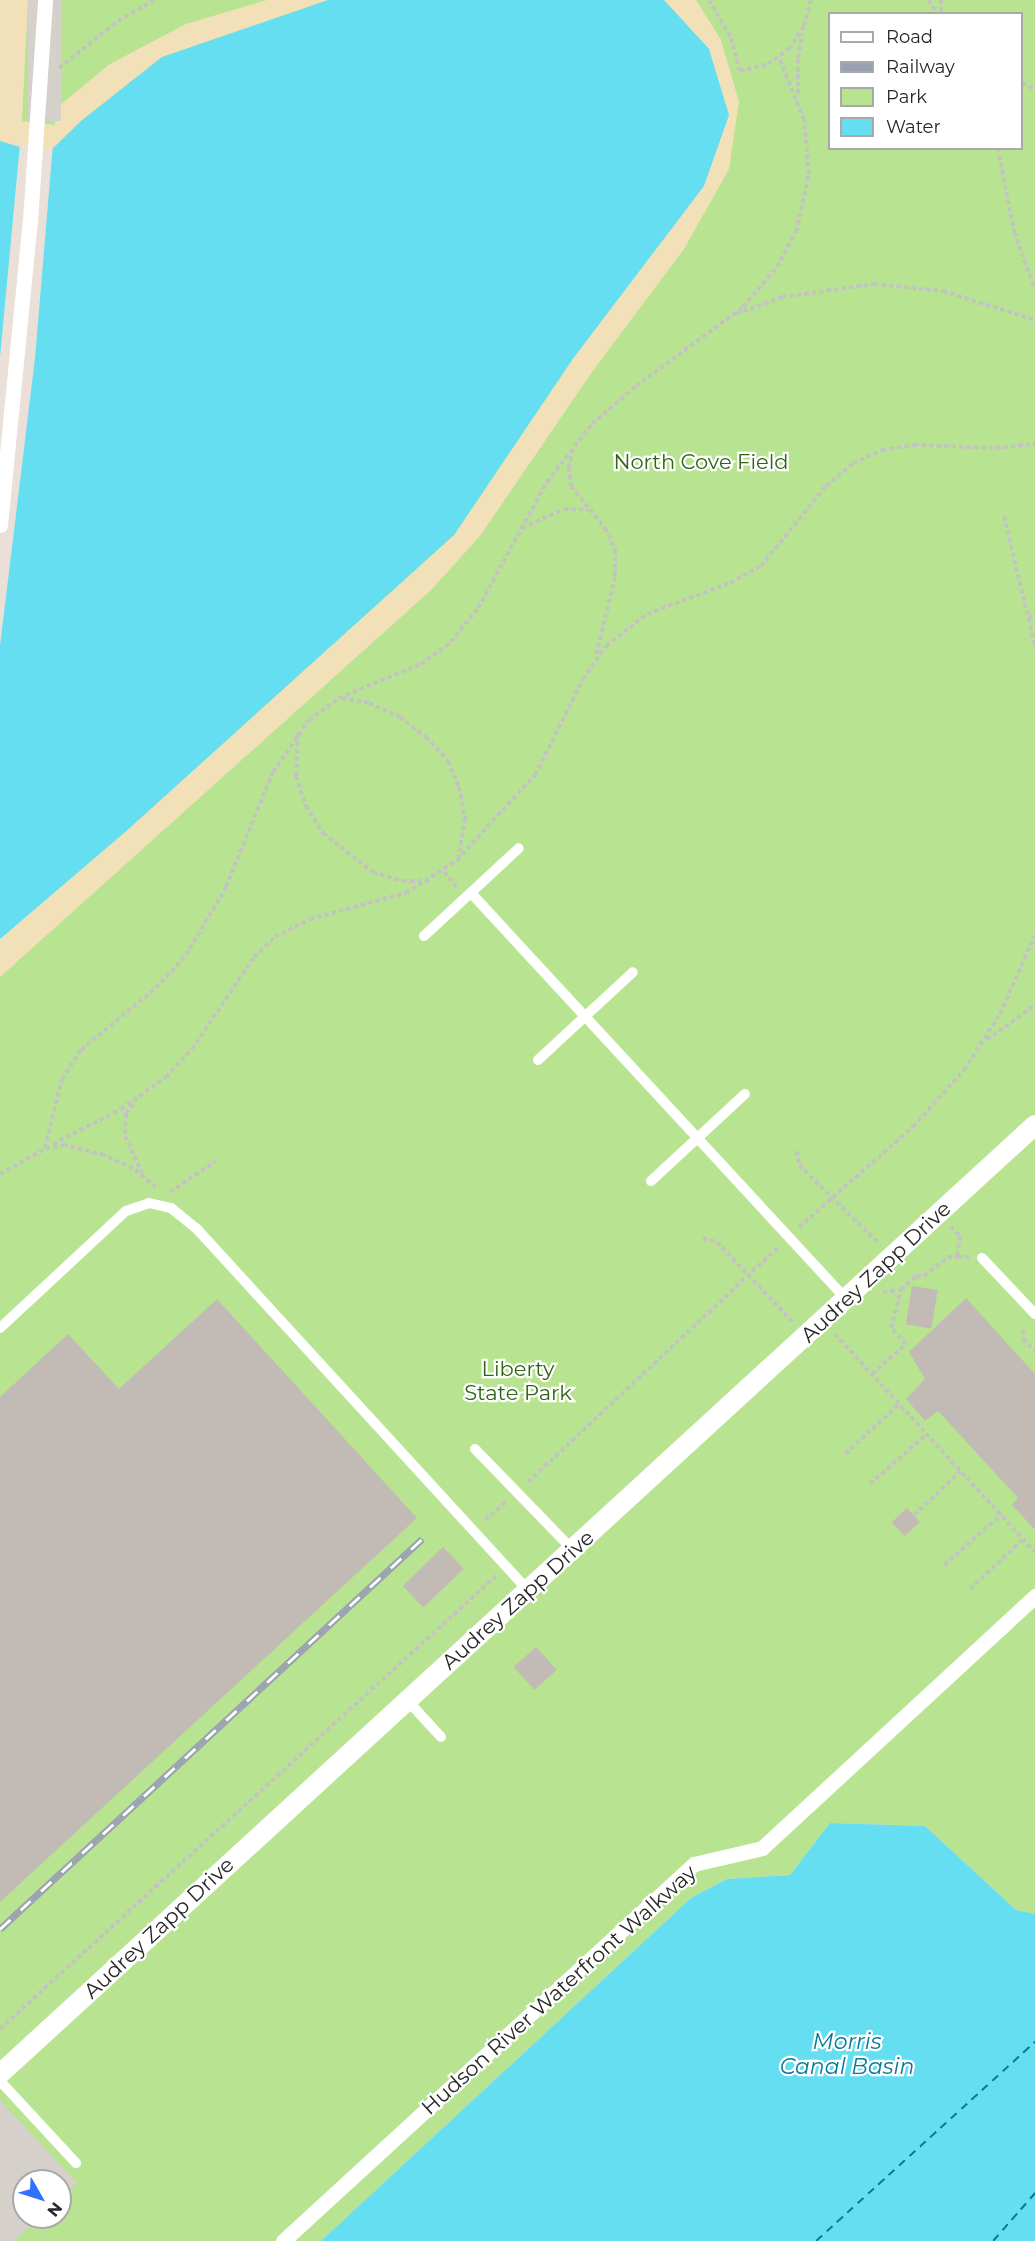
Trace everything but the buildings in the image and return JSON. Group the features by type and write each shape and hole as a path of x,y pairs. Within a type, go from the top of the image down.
{"street":[{"path":"0,525 38,123 45,0"},
{"name":"Audrey Zapp Drive","path":"0,2074 407,1700 574,1552 806,1336 829,1327 846,1299 1035,1125"},
{"name":"Hudson River Waterfront Walkway","path":"283,2241 694,1864 762,1848 1035,1596"}],"lane":[{"path":"424,936 519,848"},
{"path":"471,893 846,1299"},
{"path":"538,1060 633,972"},
{"path":"651,1181 745,1094"},
{"path":"0,1328 126,1211 149,1203 181,1214 529,1591"},
{"path":"982,1258 1035,1314"},
{"path":"475,1449 574,1552"},
{"path":"407,1700 441,1737"},
{"path":"0,2081 76,2163"}],"path":[{"path":"40,84 103,32 154,0"},
{"path":"709,0 731,38 740,71 779,57 804,26"},
{"path":"713,4 718,0"},
{"path":"45,1148 55,1095 71,1064 93,1038 156,988 186,954 226,887 273,772 299,731 318,711 339,698 421,664 451,642 478,608 547,482 581,438 619,400 755,296 777,267 799,223 809,174 799,104 798,58 811,0"},
{"path":"928,0 938,12"},
{"path":"779,57 799,104"},
{"path":"998,150 1014,232 1035,289"},
{"path":"727,319 782,297 874,285 943,291 1035,320"},
{"path":"0,1174 138,1099 180,1063 254,957 275,937 298,924 392,899 429,881 458,860 535,775 594,661 611,600 616,562 612,538 575,494 569,477 570,459 581,438"},
{"path":"594,661 618,634 646,614 730,583 760,566 826,486 853,463 882,450 914,445 996,448 1035,444"},
{"path":"518,534 542,517 573,508 589,510"},
{"path":"1004,516 1035,646"},
{"path":"1029,620 1035,612"},
{"path":"339,698 369,703 400,717 426,737 448,761 459,787 465,818 464,841 458,860"},
{"path":"299,731 295,752 297,776 306,806 323,833 373,872 403,881 429,881"},
{"path":"474,1531 789,1237 913,1127 941,1098 984,1042 1015,985 1035,935"},
{"path":"984,1042 1035,1005"},
{"path":"138,1099 124,1124 127,1148 145,1178"},
{"path":"45,1148 65,1146 89,1150 119,1161 145,1178 181,1214"},
{"path":"797,1151 799,1166 830,1200 893,1256"},
{"path":"165,1197 216,1161"},
{"path":"939,1213 960,1236 957,1257"},
{"path":"703,1238 717,1242 806,1336"},
{"path":"872,1374 906,1344 891,1328 902,1290 916,1276 924,1276 948,1257 982,1258"},
{"path":"873,1300 881,1293 902,1290"},
{"path":"829,1327 1035,1552"},
{"path":"829,1327 843,1327"},
{"path":"1023,1330 1023,1339 1035,1352"},
{"path":"845,1454 899,1404"},
{"path":"870,1484 927,1434"},
{"path":"914,1515 961,1471"},
{"path":"944,1565 1000,1515"},
{"path":"970,1590 1023,1539"},
{"path":"0,2029 507,1567"}],"green space":[{"path":"0,0 328,0 162,57 81,121 46,156 0,141"},
{"name":"Liberty State Park","path":"664,0 1035,0 1035,1914 1016,1910 925,1826 830,1823 790,1875 727,1879 691,1898 321,2241 0,2241 0,939 124,833 709,49"}],"sand":[{"path":"0,0 28,0 22,121 55,125 56,108 110,64 186,24 267,0 328,0 162,57 81,121 46,156 0,141"},
{"path":"664,0 696,0 721,40 739,102 729,169 684,249 592,372 480,536 431,590 0,977 0,939 124,833 454,535 572,360 709,49"}],"shaded area":[{"path":"28,0 61,0 61,121 28,121"},
{"path":"0,2100 64,2169 12,2169 12,2229 27,2229 14,2241 0,2241"},
{"path":"72,2178 77,2183 72,2187"}],"water":[{"path":"328,0 664,0 709,49 729,115 704,186 572,360 454,535 124,833 0,939 0,141 46,155 81,121 162,57"},
{"name":"Morris Canal Basin","path":"830,1823 925,1826 1016,1910 1035,1914 1035,2241 321,2241 691,1898 727,1879 790,1875"}],"pier":[{"path":"20,144 45,152 53,144 35,358 0,646 0,357"}],"ferry route":[{"path":"816,2241 1035,2042"},
{"path":"993,2241 1035,2193"}],"railway":[{"path":"0,1929 422,1539"}],"park label":[{"name":"North Cove Field","path":"701,462"}]}
